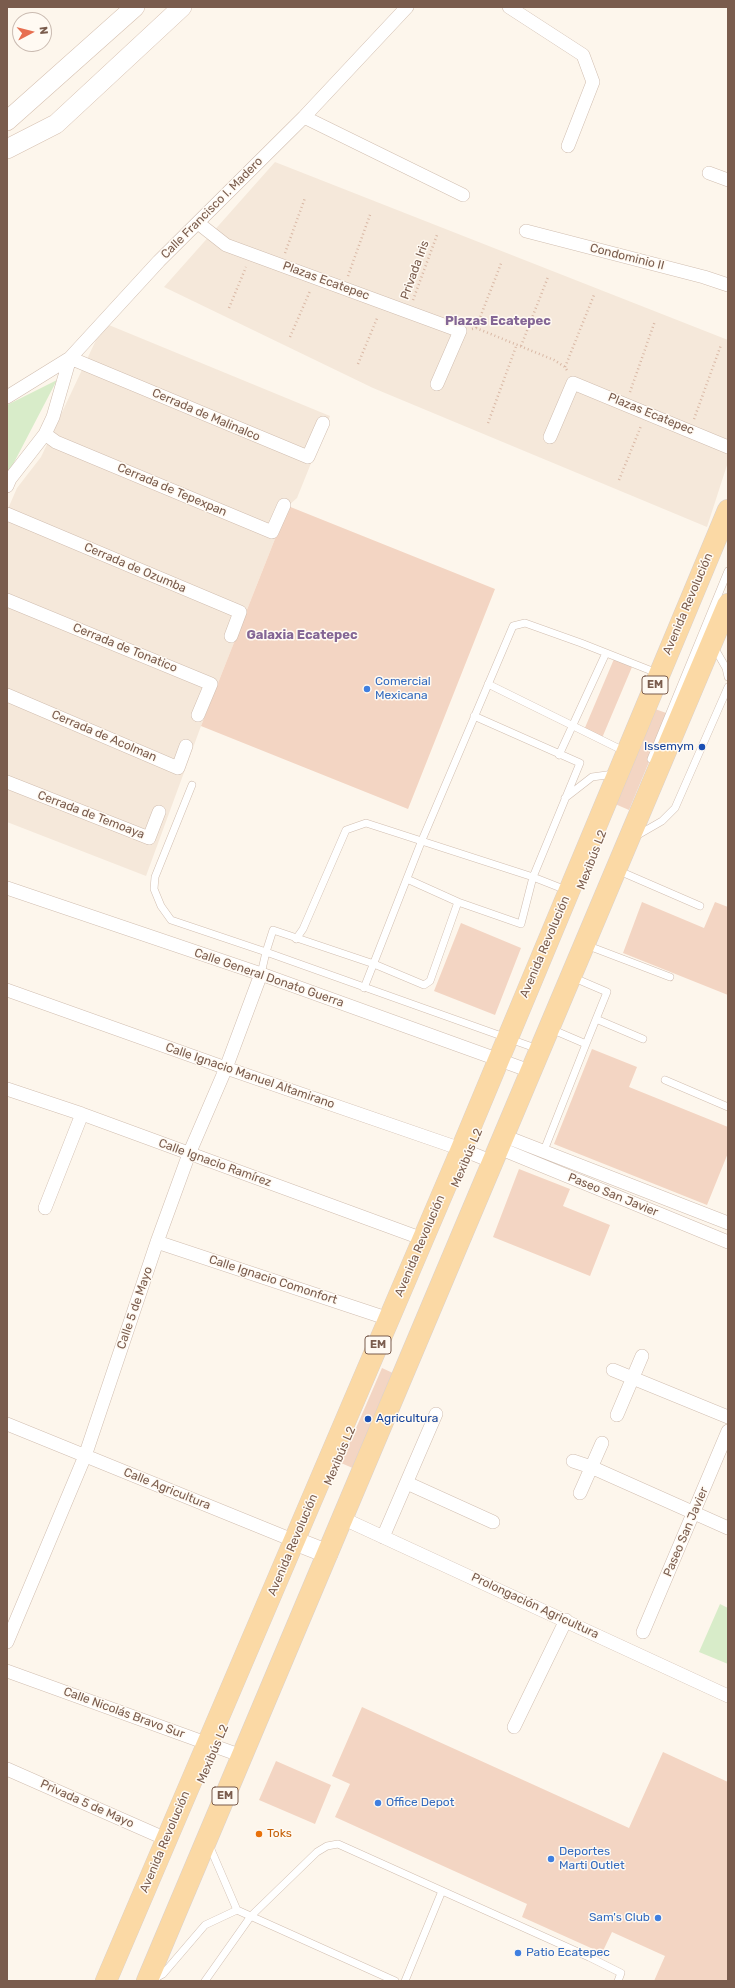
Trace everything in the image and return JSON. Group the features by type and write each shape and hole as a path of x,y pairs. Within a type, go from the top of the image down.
{"main road":[{"path":"7,121 135,7"},
{"path":"7,149 56,124 182,7"},
{"name":"Avenida Revolución","path":"106,1981 166,1839 214,1745 301,1543 389,1319 423,1239 484,1150 509,1051 568,891 728,510"},
{"name":"Avenida Revolución","path":"147,1981 206,1840 238,1754 325,1553 342,1518 484,1150 571,976 728,604"},
{"name":"Calle Agricultura","path":"301,1543 325,1553"}],"street":[{"name":"Calle Francisco I. Madero","path":"7,397 70,358 159,261 304,117 407,7"},
{"path":"509,7 583,55 593,82 568,146"},
{"path":"304,117 463,195"},
{"path":"709,173 728,180"},
{"name":"Plazas Ecatepec","path":"198,223 226,245 460,331"},
{"name":"Condominio II","path":"526,231 704,277 728,285"},
{"path":"437,384 460,331"},
{"path":"7,486 10,478 46,434 53,417 70,358"},
{"name":"Cerrada de Malinalco","path":"70,358 308,457 323,423"},
{"path":"550,437 573,382"},
{"name":"Plazas Ecatepec","path":"573,382 728,446"},
{"name":"Cerrada de Tepexpan","path":"46,434 56,442 272,532 284,505"},
{"name":"Cerrada de Ozumba","path":"7,514 240,612 231,636"},
{"name":"Cerrada de Tonatico","path":"7,600 211,684 198,715"},
{"name":"Cerrada de Acolman","path":"7,695 178,768 186,746"},
{"name":"Cerrada de Temoaya","path":"7,782 149,838 159,812"},
{"name":"Calle General Donato Guerra","path":"7,888 261,974 509,1051 531,1054"},
{"name":"Calle 5 de Mayo","path":"7,1642 85,1456 157,1242 189,1154 226,1068 261,974"},
{"name":"Calle Ignacio Manuel Altamirano","path":"7,990 226,1068 484,1150"},
{"name":"Calle Ignacio Ramírez","path":"7,1089 82,1114 423,1239"},
{"path":"46,1208 82,1114"},
{"name":"Paseo San Javier","path":"484,1150 543,1153 728,1223"},
{"name":"Paseo San Javier","path":"484,1150 690,1226 728,1242"},
{"path":"690,1226 696,1210"},
{"name":"Calle Ignacio Comonfort","path":"157,1242 389,1319"},
{"path":"617,1416 642,1356"},
{"path":"613,1370 728,1417"},
{"path":"384,1537 436,1414"},
{"name":"Calle Agricultura","path":"7,1424 301,1543"},
{"name":"Paseo San Javier","path":"643,1632 728,1431"},
{"path":"580,1493 602,1443"},
{"path":"573,1461 591,1467 728,1528"},
{"path":"407,1483 493,1522"},
{"name":"Prolongación Agricultura","path":"342,1518 728,1696"},
{"path":"514,1727 566,1620"},
{"name":"Calle Nicolás Bravo Sur","path":"7,1671 238,1754"},
{"name":"Privada 5 de Mayo","path":"7,1769 166,1839"}],"lane":[{"path":"648,768 728,571"},
{"path":"364,988 422,840 513,626 525,623 659,674"},
{"path":"711,643 726,668 728,677"},
{"path":"560,755 606,653"},
{"path":"488,684 627,752"},
{"path":"629,840 662,821 675,808 728,687"},
{"path":"407,879 458,902 521,924 533,877 580,763 474,716"},
{"path":"564,799 592,778 618,773"},
{"path":"192,785 155,877 154,889 161,906 171,920 266,952 364,988 509,1051 531,1054 586,1044"},
{"path":"296,939 303,929 346,830 366,824 422,840 533,877 568,891"},
{"path":"616,872 700,906"},
{"path":"261,974 273,930 374,964 424,984 430,982 458,902"},
{"path":"584,944 670,977"},
{"path":"543,1153 607,992 571,976"},
{"path":"596,1018 643,1039"},
{"path":"665,1080 728,1107"},
{"name":"Mexibús L2","path":"325,1553 484,1150"},
{"name":"Mexibús L2","path":"140,1981 238,1754"},
{"path":"206,1840 237,1910 395,1981"},
{"path":"205,1981 250,1916 317,1852 327,1846 338,1844 621,1973 618,1981"},
{"path":"405,1981 442,1891"},
{"path":"151,1981 163,1974 205,1925 237,1910"}],"path":[{"path":"280,264 305,198"},
{"path":"344,288 371,212"},
{"name":"Privada Iris","path":"409,312 437,235"},
{"path":"229,308 252,254"},
{"path":"476,328 502,261"},
{"path":"521,346 548,277"},
{"path":"290,337 316,278"},
{"path":"565,367 594,295"},
{"path":"358,364 384,303"},
{"path":"625,404 655,321"},
{"path":"460,331 476,328 554,360 565,367 573,382"},
{"path":"488,423 517,344"},
{"path":"689,430 721,345"},
{"path":"619,480 646,413"}],"shaded area":[{"path":"275,162 728,340 728,462 707,527 373,388 164,287"},
{"path":"104,323 330,416 297,498 288,506 201,726 146,876 7,822 7,511 17,488 41,457"}],"green space":[{"path":"57,380 7,476 7,405"},
{"path":"720,1604 728,1608 728,1664 699,1652"}],"building":[{"path":"288,506 495,589 408,809 201,726"},
{"path":"614,659 632,667 602,738 584,730"},
{"path":"655,709 669,714 629,810 615,804"},
{"path":"642,902 704,928 715,902 728,907 728,995 623,953"},
{"path":"461,923 521,948 495,1015 434,991"},
{"path":"592,1049 637,1067 629,1087 728,1127 728,1153 707,1205 554,1144"},
{"path":"519,1169 570,1189 563,1206 610,1225 590,1276 493,1237"},
{"path":"382,1368 395,1374 355,1469 341,1463"},
{"path":"362,1707 629,1828 663,1752 728,1782 728,1981 654,1981 665,1956 612,1932 602,1953 522,1917 527,1904 335,1817 350,1784 332,1776"},
{"path":"276,1761 331,1785 315,1824 259,1800"}],"place":[{"name":"Comercial Mexicana","path":"367,689"},
{"name":"Issemym","path":"702,747"},
{"name":"Agricultura","path":"368,1419"},
{"name":"Office Depot","path":"378,1803"},
{"name":"Toks","path":"259,1834"},
{"name":"Deportes Marti Outlet","path":"551,1859"},
{"name":"Sam's Club","path":"658,1918"},
{"name":"Patio Ecatepec","path":"518,1953"}],"district":[{"name":"Plazas Ecatepec","path":"498,321"},
{"name":"Galaxia Ecatepec","path":"302,635"}]}
